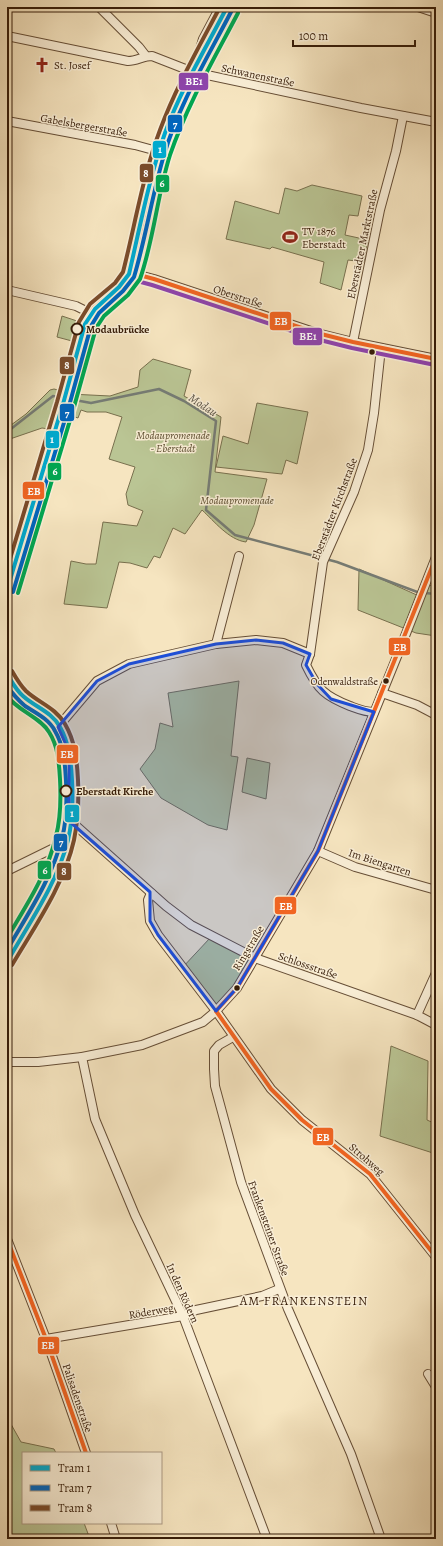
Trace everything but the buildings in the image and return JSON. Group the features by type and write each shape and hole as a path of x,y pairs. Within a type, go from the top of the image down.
{"street":[{"path":"99,7 146,56"},
{"path":"7,584 82,326 88,312 123,280 128,272 157,151 167,123 220,7"},
{"path":"192,71 201,58 227,7"},
{"path":"418,7 436,13"},
{"name":"Schwanenstraße","path":"7,36 128,61 137,60 146,56 155,57 192,71 403,116 435,119"},
{"name":"Eberstädter Marktstraße","path":"353,342 380,210 396,151 403,116"},
{"name":"Gabelsbergerstraße","path":"7,121 135,145 157,151"},
{"name":"Oberstraße","path":"128,272 154,279 292,325 353,342 436,359"},
{"path":"7,290 76,306 88,312"},
{"name":"Eberstädter Kirchstraße","path":"310,654 324,562 354,492 368,450 381,348"},
{"path":"216,644 239,556"},
{"name":"Ringstraße","path":"7,1062 38,1062 82,1057 142,1045 203,1022 216,1012 237,988 318,851 436,557"},
{"path":"58,727 97,681 129,664 216,644 256,640 283,643 310,654 306,665 317,684 331,699 360,710 374,712"},
{"path":"7,679 18,694 46,715 58,727 66,745 69,762 70,793 69,821 64,843 52,876 7,958"},
{"path":"382,692 417,705 436,715"},
{"name":"Schlossstraße","path":"69,821 151,893 191,925 255,958 417,1015 436,1026"},
{"path":"7,871 64,843"},
{"name":"Im Biengarten","path":"318,851 355,867 436,890"},
{"path":"151,893 148,900 150,921 158,935 216,1012"},
{"path":"417,1015 436,973"},
{"name":"Strohweg","path":"216,1012 260,1075 284,1104 370,1174 436,1256"},
{"name":"Frankensteiner Straße","path":"233,1037 219,1045 214,1051 214,1069 215,1086 241,1182 279,1289 351,1454 380,1539"},
{"name":"In den Rödern","path":"82,1057 94,1119 135,1215 183,1316 267,1539"},
{"name":"Palisadenstraße","path":"7,1239 46,1340 86,1452"},
{"name":"Röderweg","path":"46,1340 183,1316 196,1310 262,1296 279,1289"},
{"path":"428,1374 436,1387"},
{"path":"111,1524 116,1539"}],"highlighted area":[{"path":"256,640 283,643 310,654 306,665 317,684 331,699 374,712 318,851 237,988 216,1011 158,935 150,921 150,892 69,821 69,762 66,745 58,727 97,681 129,664 216,644"}],"green space":[{"name":"TV 1876 Eberstadt","path":"312,185 362,196 358,216 349,215 345,235 368,240 364,262 348,260 341,290 320,283 324,262 272,247 270,249 226,239 235,201 279,214 285,188 297,191"},
{"path":"62,316 77,321 72,341 57,337"},
{"name":"Modaupromenade - Eberstadt","path":"153,359 191,370 184,396 221,417 215,472 267,479 254,525 246,542 240,541 228,534 202,510 185,534 173,528 160,558 154,556 147,568 130,563 119,562 107,608 64,604 71,561 96,564 103,522 137,526 143,511 128,505 126,494 135,467 109,459 122,417 106,412 87,412 81,410 78,418 66,414 66,402 70,394 110,396 138,387 140,370"},
{"path":"50,390 58,390 49,429 42,428 7,440 7,428 26,414"},
{"path":"257,403 308,412 297,464 286,460 282,474 216,467 223,436 248,444"},
{"path":"359,569 419,596 424,586 436,585 436,636 416,633 358,610"},
{"path":"239,681 231,756 238,757 227,830 208,825 161,798 140,769 155,749 160,723 173,727 168,693"},
{"path":"247,758 270,763 266,799 242,792"},
{"path":"210,938 255,958 216,1011 182,968"},
{"path":"391,1046 428,1061 427,1120 436,1124 436,1154 380,1136"},
{"path":"7,1417 21,1442 54,1449 56,1452 22,1452 22,1524 84,1524 90,1539 7,1539"}],"waterway":[{"name":"Modau","path":"7,432 53,396 91,403 159,389 184,401 216,421 206,510 235,535 337,562 420,593"},
{"name":"Modau","path":"425,593 436,594"}],"tram line":[{"name":"8","path":"7,569 57,402 79,322 90,304 115,283 123,272 144,182 160,130 180,83 220,7"},
{"name":"1","path":"7,590 63,404 85,324 95,309 119,287 129,274 149,185 165,133 186,85 227,7"},
{"name":"7","path":"13,592 69,406 91,326 99,313 123,291 134,277 160,170 170,136 186,99 232,10"},
{"name":"8","path":"12,671 26,691 57,714 65,724 75,751 78,773 77,818 74,840 69,857 48,905 12,965"},
{"name":"1","path":"7,674 21,694 53,717 57,722 66,739 72,773 72,818 70,832 63,856 50,888 7,962"},
{"name":"7","path":"7,686 22,704 46,720 55,731 64,755 66,795 66,817 58,853 38,896 7,950"}],"transit line":[{"name":"EB","path":"7,583 82,326 93,306 117,285 128,272 148,185 164,130 192,71 201,58 227,7"},
{"name":"BE1","path":"134,273 154,187 170,132 197,74 206,61 232,10"},
{"name":"6","path":"18,593 74,407 96,328 104,316 128,295 140,279 149,249 170,155 184,118 201,82 238,13"},
{"name":"EB","path":"128,272 154,279 317,333 436,359"},
{"name":"BE1","path":"126,278 152,285 316,339 435,365"},
{"name":"EB","path":"216,1011 237,988 318,851 436,557"},
{"name":"EB","path":"7,679 18,692 46,714 57,727 64,741 70,771 70,812 62,854 49,885 7,958"},
{"name":"6","path":"7,696 17,706 40,722 49,732 56,749 60,773 60,815 58,829 48,863 36,889 7,938"},
{"name":"EB","path":"216,1011 271,1089 302,1120 370,1174 436,1257"},
{"name":"EB","path":"7,1239 46,1339 86,1452"}],"place":[{"name":"St. Josef","path":"42,65"},
{"name":"TV 1876 Eberstadt","path":"290,237"},
{"name":"Modaubrücke","path":"77,329"},
{"name":"Odenwaldstraße","path":"386,681"},
{"name":"Eberstadt Kirche","path":"66,791"}],"district":[{"name":"AM FRANKENSTEIN","path":"304,1300"}],"park label":[{"name":"Modaupromenade","path":"237,500"}]}
